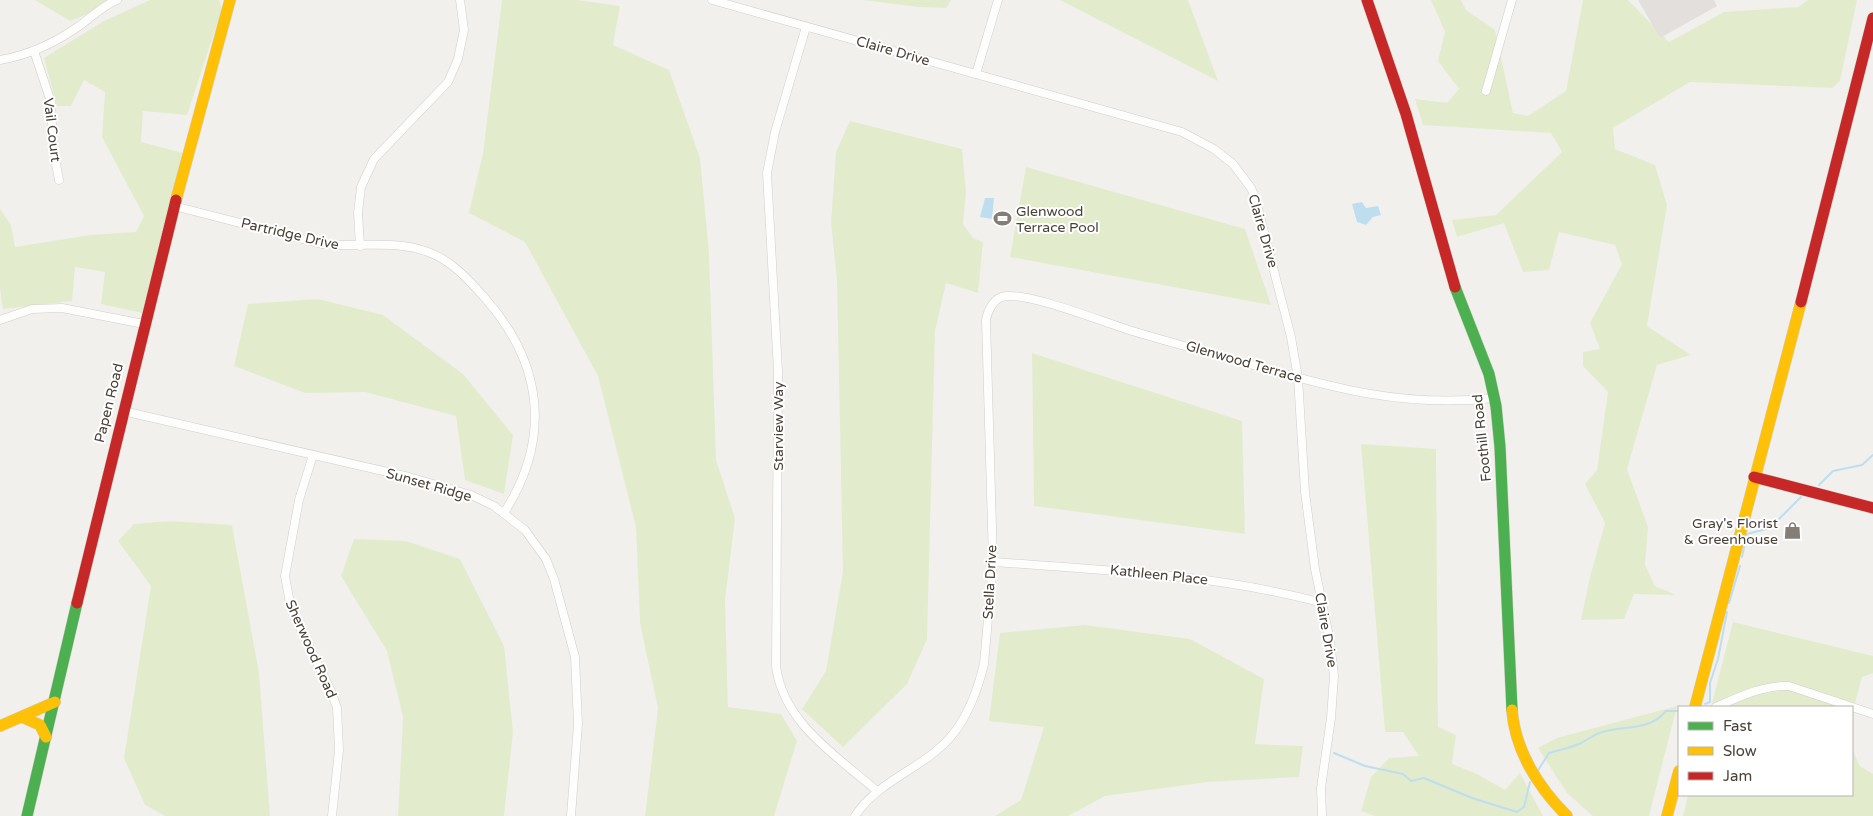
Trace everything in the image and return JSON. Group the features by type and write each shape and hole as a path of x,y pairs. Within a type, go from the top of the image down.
{"main road":[{"name":"Papen Road","path":"27,816 144,324 230,0"},
{"name":"Foothill Road","path":"1367,0 1406,114 1452,280 1481,349 1494,398 1500,457 1512,713 1522,753 1529,768 1550,800 1567,816"},
{"path":"1695,706 1814,254 1873,18"},
{"path":"1754,477 1873,508"},
{"path":"0,726 55,702"},
{"path":"22,717 40,725 46,737"},
{"path":"1667,816 1678,775"}],"street":[{"path":"0,60 34,51 78,27 107,3 117,0"},
{"path":"360,246 358,213 361,187 374,159 448,82 458,59 464,30 460,0"},
{"name":"Claire Drive","path":"712,0 1182,132 1198,139 1233,164 1255,197 1291,337 1298,378 1304,492 1315,570 1323,603 1334,676 1331,718 1321,788 1322,816"},
{"path":"976,74 998,0"},
{"path":"1486,91 1512,0"},
{"name":"Starview Way","path":"806,27 775,132 766,172 778,371 776,666 778,682 794,714 829,749 877,791"},
{"name":"Vail Court","path":"34,51 51,102 52,148 60,180"},
{"name":"Partridge Drive","path":"174,206 322,244 407,246 429,252 451,264 465,276 494,309 521,353 533,386 536,417 534,434 522,482 504,513"},
{"name":"Glenwood Terrace","path":"999,298 1004,296 1026,297 1132,331 1298,378 1354,391 1403,400 1472,400 1494,398"},
{"name":"Stella Drive","path":"855,816 864,802 877,791 936,750 952,735 965,716 984,664 993,562 986,320 991,306 999,298"},
{"path":"0,320 32,309 62,308 144,324"},
{"name":"Sunset Ridge","path":"123,411 409,477 471,495 504,513 525,530 546,559 554,579 575,657 578,724 571,816"},
{"name":"Sherwood Road","path":"313,455 299,500 284,576 291,609 331,692 336,708 339,750 332,816"},
{"name":"Kathleen Place","path":"993,562 1181,575 1272,589 1323,603"},
{"path":"1718,706 1752,691 1780,686 1789,686 1849,706"},
{"path":"1853,707 1873,714"}],"green space":[{"path":"35,0 124,0 70,21"},
{"path":"150,0 219,0 222,9 187,115 143,111 141,142 183,153 142,313 101,304 105,272 75,267 72,301 3,309 0,289 0,209 11,225 15,247 90,235 136,232 144,216 102,137 105,92 84,80 71,106 57,106 44,58 104,21"},
{"path":"502,0 578,0 620,6 613,45 669,70 700,158 709,253 716,460 735,518 725,601 728,707 781,714 797,741 774,816 645,816 658,708 640,623 636,527 598,376 525,242 469,213 483,153"},
{"path":"863,0 951,0 946,8 919,7"},
{"path":"1060,0 1188,0 1218,81"},
{"path":"1431,0 1461,0 1466,10 1495,30 1513,113 1528,116 1566,91 1583,0 1628,0 1669,42 1724,12 1798,7 1808,0 1857,0 1840,81 1832,88 1690,82 1613,128 1615,149 1655,165 1667,205 1647,326 1691,355 1657,365 1627,469 1648,527 1645,565 1655,586 1676,595 1634,594 1624,619 1581,620 1590,577 1605,523 1585,484 1597,470 1608,392 1583,366 1583,352 1600,349 1590,323 1622,264 1615,245 1559,232 1549,270 1523,272 1504,223 1457,237 1452,220 1496,215 1562,152 1551,133 1423,125 1415,99 1447,103 1459,89 1438,61 1445,32"},
{"path":"850,121 962,149 966,192 963,224 973,238 983,242 978,293 946,283 935,331 927,639 907,684 843,747 802,709 826,671 843,571 837,281 831,222 836,152"},
{"path":"1026,167 1245,229 1271,305 1010,257"},
{"path":"318,299 383,315 463,374 513,435 504,494 465,480 456,416 365,392 305,393 234,366 248,304"},
{"path":"1032,353 1242,421 1245,534 1034,506"},
{"path":"1361,444 1436,449 1438,727 1456,735 1452,764 1477,774 1505,790 1520,773 1543,816 1375,816 1361,811 1371,777 1389,758 1419,756 1403,732 1385,732"},
{"path":"169,521 232,525 259,673 270,816 165,816 145,805 124,758 151,586 118,541 134,524"},
{"path":"354,539 406,541 460,559 504,646 513,732 504,816 398,816 403,717 387,651 341,576"},
{"path":"1733,622 1873,656 1873,673 1862,677 1853,710 1853,706 1711,706"},
{"path":"1085,625 1190,639 1264,679 1255,744 1303,746 1299,777 1208,782 1105,796 1068,816 995,816 1021,800 1044,727 989,721 1000,633"},
{"path":"1677,706 1649,816 1593,816 1567,793 1538,748 1557,738"},
{"path":"1853,751 1860,766 1873,774 1873,816 1683,816 1688,796 1853,796"}],"shaded area":[{"path":"1638,0 1714,0 1717,6 1660,38"}],"water":[{"path":"985,198 994,198 992,219 980,217"},
{"path":"1362,202 1366,208 1378,206 1381,215 1373,217 1366,225 1357,222 1352,204"}],"waterway":[{"path":"1819,485 1833,471 1862,465 1873,455"},
{"path":"1742,557 1747,534 1770,528 1801,497"},
{"path":"1729,603 1740,566"},
{"path":"1705,704 1710,702 1710,683 1718,659 1727,612"},
{"path":"1537,772 1549,753 1576,745 1606,731 1643,725 1659,718 1666,711 1678,711"},
{"path":"1334,753 1365,766 1403,774 1411,781 1424,778 1472,798 1517,812 1524,807 1530,782"}],"traffic: fast":[{"path":"1455,287 1489,374 1496,406 1500,447 1512,710"},
{"path":"27,816 77,603"}],"traffic: slow":[{"path":"176,200 230,0"},
{"path":"1695,706 1801,302"},
{"path":"0,726 55,702"},
{"path":"1512,710 1518,740 1530,768 1547,793 1567,816"},
{"path":"22,717 40,725 46,737"},
{"path":"1667,816 1678,775"}],"traffic: jam":[{"path":"1367,0 1406,114 1455,287"},
{"path":"1801,302 1873,18"},
{"path":"77,603 176,200"},
{"path":"1754,477 1873,508"}],"place":[{"name":"Glenwood Terrace Pool","path":"1002,219"},
{"name":"Gray's Florist & Greenhouse","path":"1792,531"}]}
